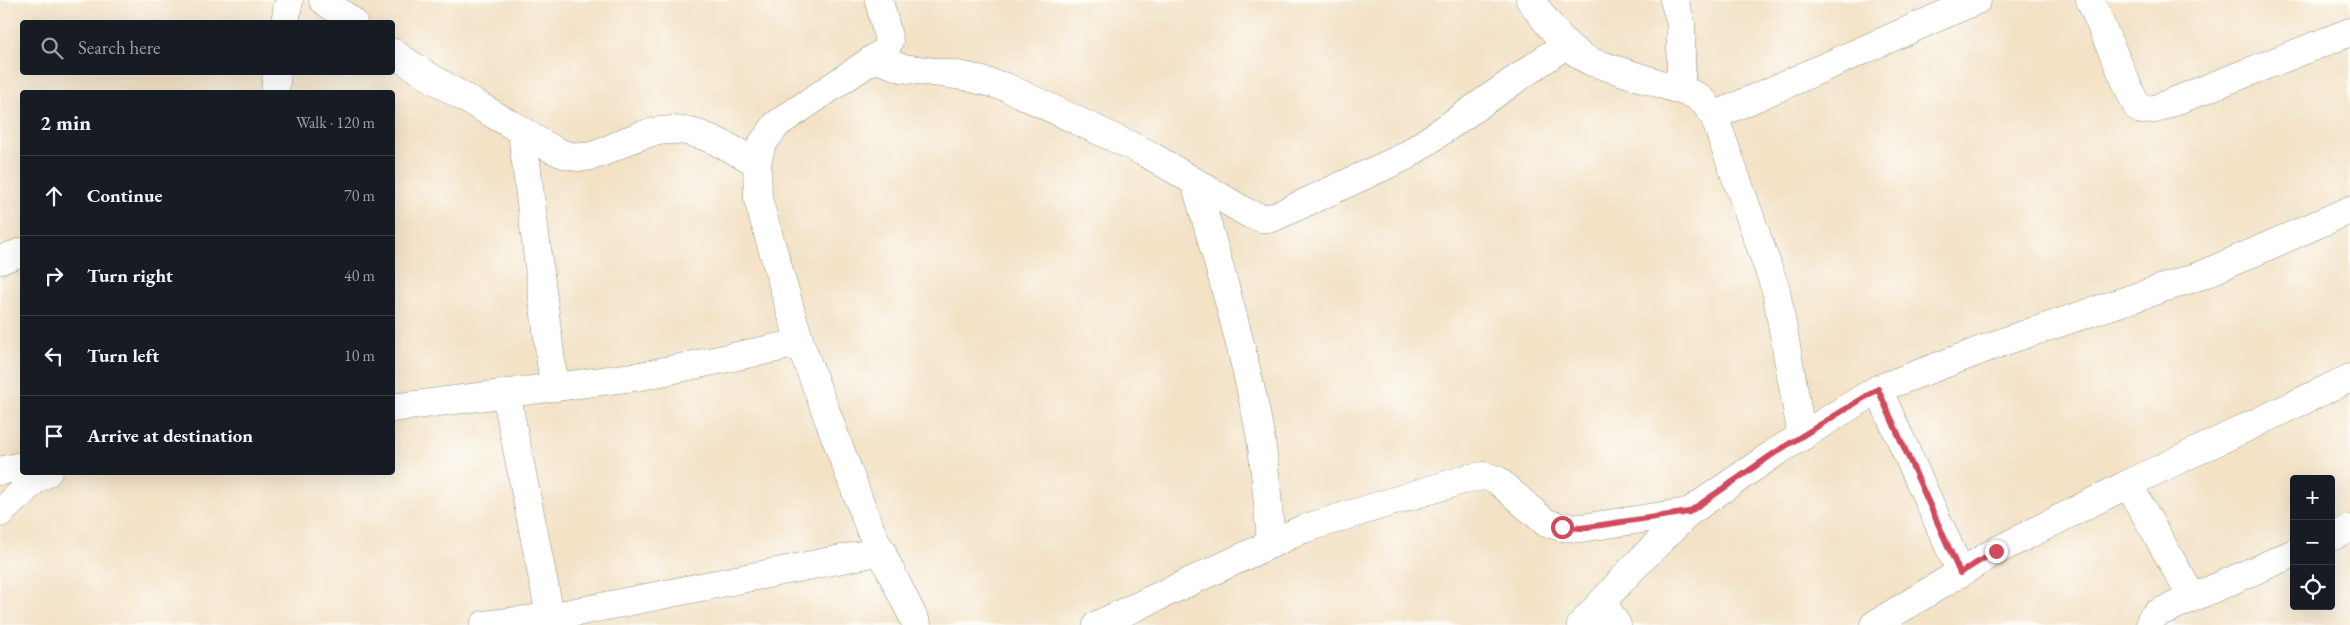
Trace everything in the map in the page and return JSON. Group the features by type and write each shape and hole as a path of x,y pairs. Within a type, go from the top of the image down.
{"street":[{"path":"285,20 289,0"},
{"path":"323,0 350,20"},
{"path":"880,0 889,41 884,51 876,59 777,124 762,144 757,162 758,200 800,343 870,529 918,625"},
{"path":"1530,0 1565,45 1579,56 1592,62 1695,95 1705,103 1714,116 1776,290 1802,437"},
{"path":"1674,0 1682,32 1681,89"},
{"path":"1714,116 1977,0"},
{"path":"2090,0 2136,107 2141,110 2155,109 2350,32"},
{"path":"876,59 902,68 964,76 1006,87 1148,154 1249,214 1262,218 1272,218 1406,156 1565,45"},
{"path":"395,54 553,149 578,158 589,157 641,134 668,128 686,129 757,162"},
{"path":"275,90 277,75"},
{"path":"522,131 554,386"},
{"path":"1195,182 1228,296 1253,402 1260,436 1272,544"},
{"path":"1581,625 1610,614 1632,569 1689,512 1712,495 1878,389 2008,340 2202,275 2350,210"},
{"path":"0,260 20,253"},
{"path":"395,408 641,376 800,343"},
{"path":"1874,625 1996,551 2128,484 2350,378"},
{"path":"1878,389 1960,573"},
{"path":"506,393 551,621"},
{"path":"0,471 20,466"},
{"path":"0,513 35,480 43,475"},
{"path":"1097,625 1303,529 1469,478 1484,476 1497,480 1546,523 1562,527 1581,528 1689,512"},
{"path":"2128,484 2192,597"},
{"path":"2335,535 2350,528"},
{"path":"484,625 551,621 882,551"},
{"path":"2150,625 2151,620 2156,614 2290,555"}],"route":[{"path":"1562,527 1581,528 1689,512 1776,452 1878,389 1960,573 1996,551"}]}
